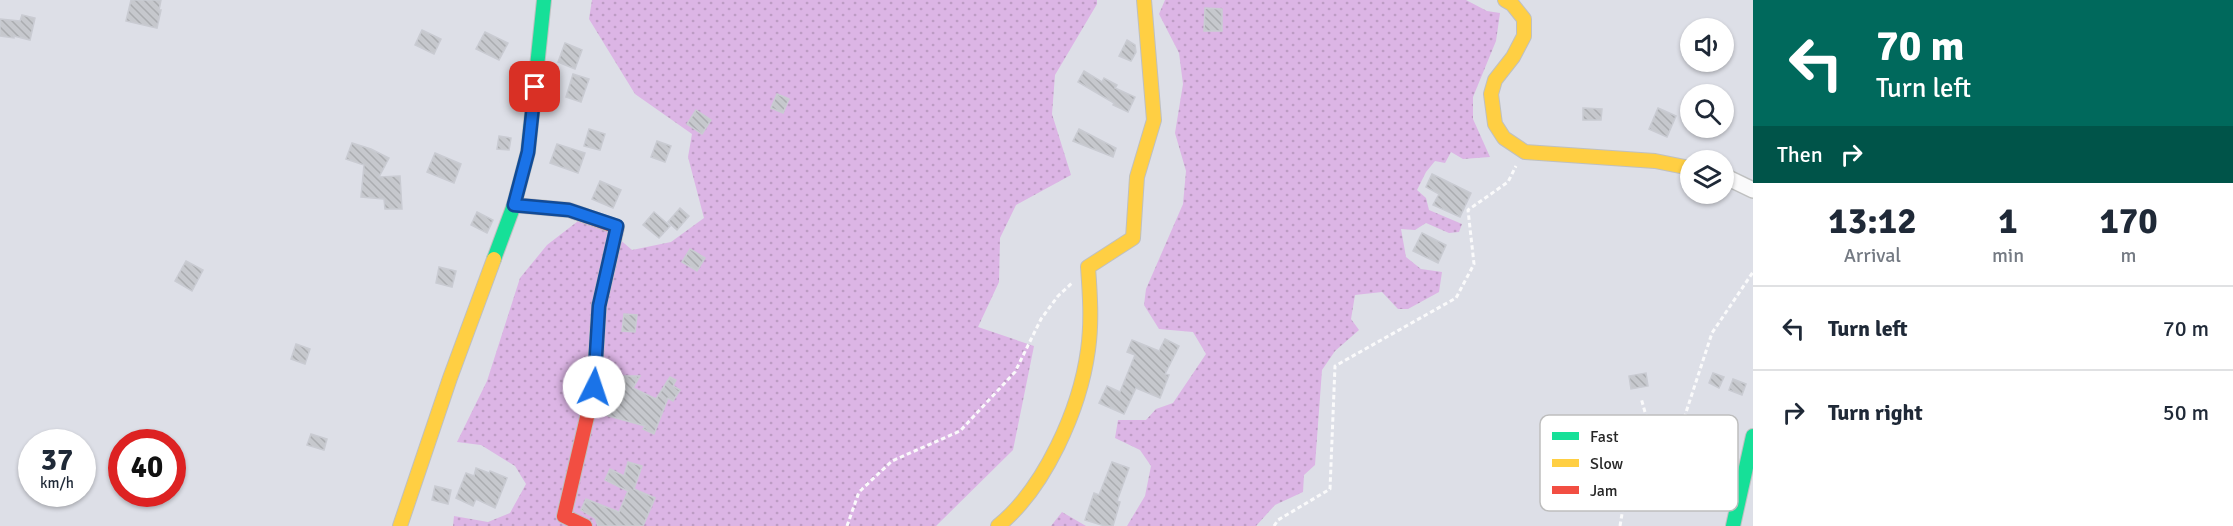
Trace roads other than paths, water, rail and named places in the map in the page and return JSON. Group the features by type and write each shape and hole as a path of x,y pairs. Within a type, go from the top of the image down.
{"street":[{"path":"399,526 450,378 514,205 528,152 544,0"},
{"path":"998,526 1008,521 1035,486 1070,419 1088,351 1088,267 1133,238 1137,177 1154,120 1144,0"},
{"path":"1505,0 1512,4 1524,19 1524,36 1514,57 1495,80 1491,94 1495,124 1504,138 1525,152 1655,162 1680,166"},
{"path":"1734,180 1753,189"},
{"path":"514,205 569,210 617,226 599,306 594,387 564,516 585,526"},
{"path":"1738,504 1753,436"},
{"path":"1733,526 1736,511"}]}
